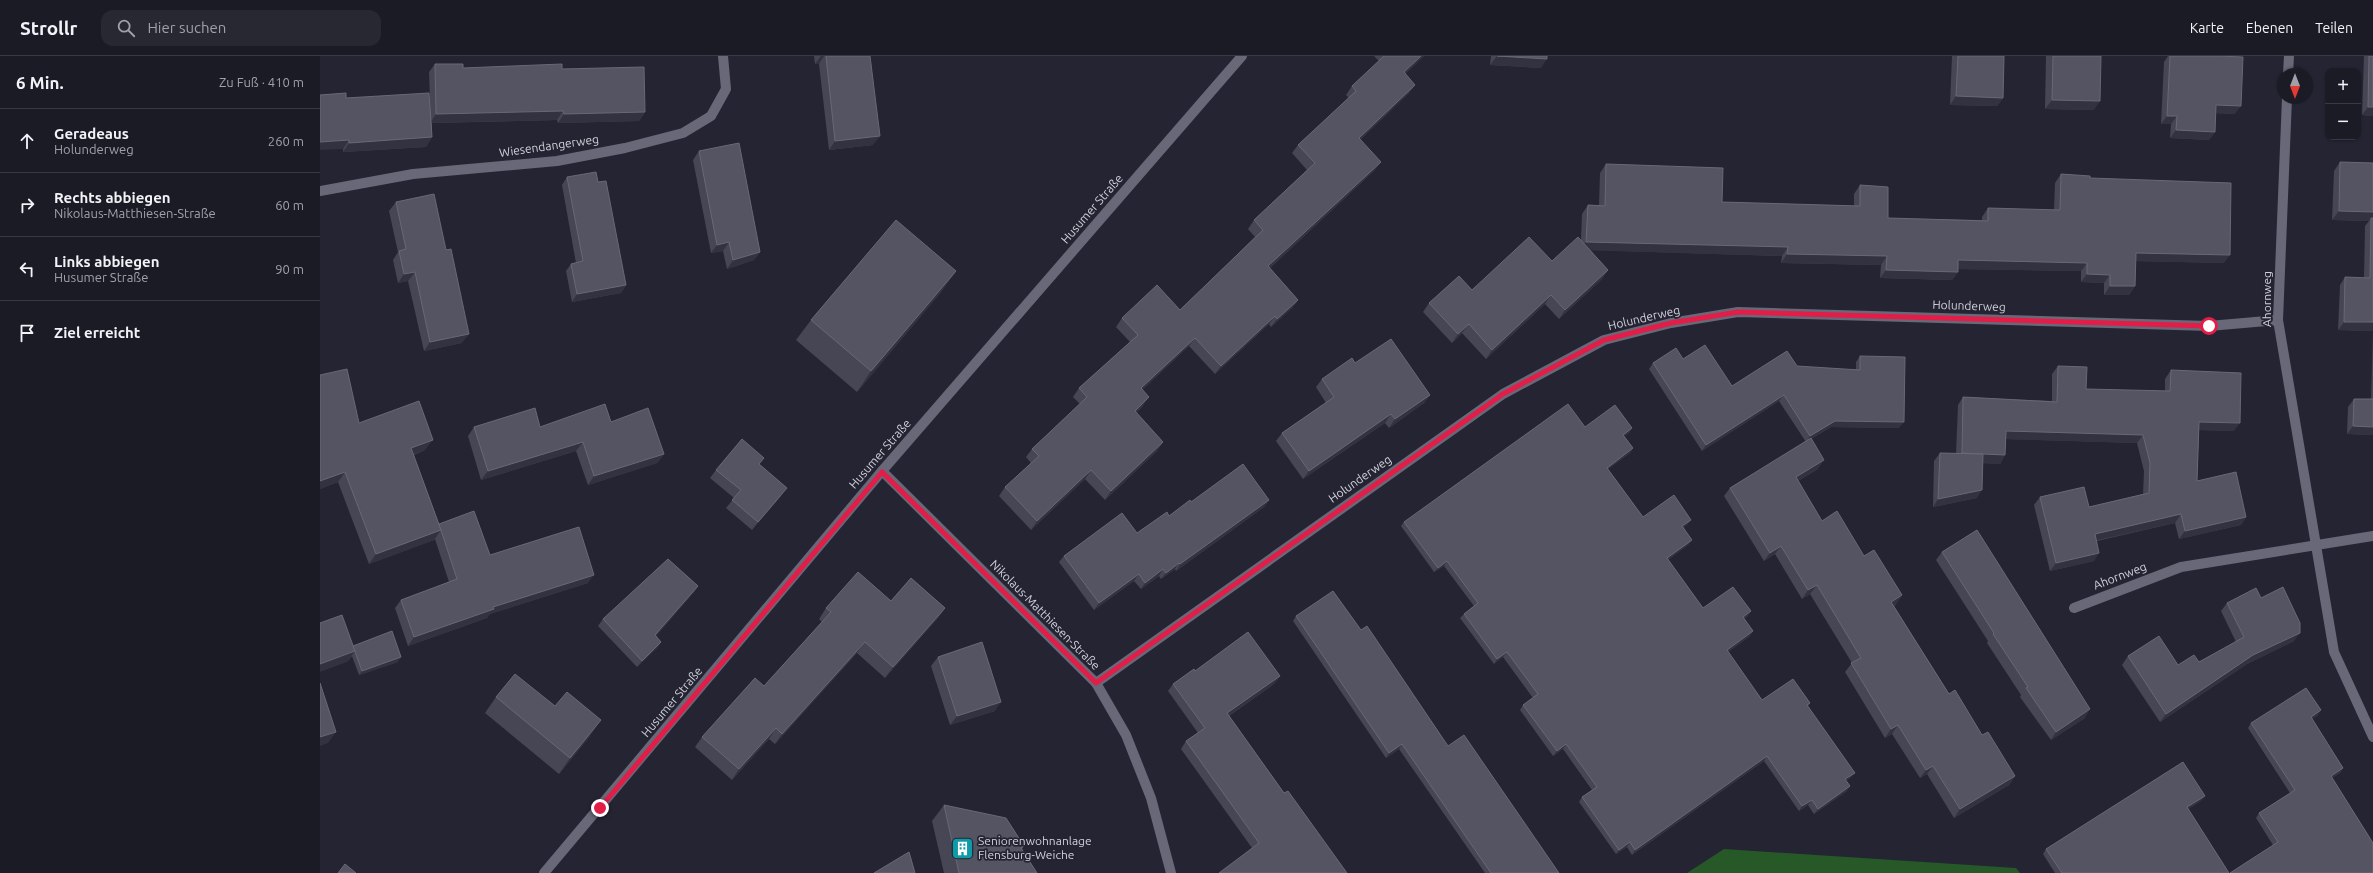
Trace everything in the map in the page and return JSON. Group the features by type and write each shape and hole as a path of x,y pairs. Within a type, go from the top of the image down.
{"street":[{"name":"Wiesendangerweg","path":"320,191 413,174 556,161 625,148 683,133 711,116 726,89 723,56"},
{"name":"Husumer Straße","path":"544,873 882,472 1242,56"},
{"path":"2288,68 2289,56"},
{"name":"Ahornweg","path":"2287,104 2278,320 2334,652 2373,737"},
{"name":"Holunderweg","path":"1096,683 1503,394 1604,340 1671,323 1738,312 2209,326 2278,320"},
{"name":"Nikolaus-Matthiesen-Straße","path":"882,472 1096,683 1126,735 1140,770 1151,798 1171,873"},
{"path":"2317,545 2373,536"},
{"name":"Ahornweg","path":"2074,608 2181,567 2317,545"}],"green space":[{"path":"1724,849 2016,868 2020,873 1687,873"}],"building":[{"path":"826,56 870,56 880,136 835,141"},
{"path":"1384,56 1421,56 1404,72 1415,85 1359,138 1381,162 1268,266 1298,300 1277,319 1275,316 1221,366 1195,338 1141,388 1149,397 1135,411 1163,442 1111,491 1091,470 1037,521 1005,487 1039,456 1032,449 1087,397 1079,388 1138,335 1122,318 1157,285 1180,310 1263,230 1254,220 1315,163 1298,145 1356,91 1352,86"},
{"path":"1497,56 1547,56 1547,59"},
{"path":"1958,56 2004,56 2003,98 1956,96"},
{"path":"2053,56 2101,56 2100,101 2052,100"},
{"path":"2170,56 2243,57 2241,106 2216,105 2215,132 2176,130 2177,116 2167,116"},
{"path":"2369,56 2373,56 2373,107 2368,107"},
{"path":"435,64 463,64 463,68 562,64 562,69 644,67 645,112 564,114 563,111 436,114"},
{"path":"346,93 346,98 429,93 432,137 349,143 349,140 320,142 320,95"},
{"path":"739,143 760,252 733,260 729,242 717,245 699,151"},
{"path":"2340,162 2373,163 2373,212 2339,211"},
{"path":"1606,164 1723,168 1722,202 1860,206 1860,185 1888,187 1888,218 1988,221 1988,208 2060,210 2061,174 2090,176 2090,178 2231,183 2230,255 2136,253 2135,286 2110,286 2110,275 2087,274 2087,263 1958,260 1958,272 1886,270 1887,256 1787,254 1788,247 1586,242 1588,205 1605,206"},
{"path":"596,172 598,182 606,181 626,285 577,294 571,264 583,261 567,177"},
{"path":"434,194 446,250 451,249 469,334 430,342 415,272 404,274 399,251 406,249 396,202"},
{"path":"2371,218 2373,218 2373,322 2344,322 2345,277 2370,278"},
{"path":"896,220 956,271 871,371 811,320"},
{"path":"1529,237 1552,261 1578,237 1608,270 1565,310 1551,295 1492,350 1469,324 1458,334 1429,303 1459,276 1472,290"},
{"path":"1391,339 1430,395 1395,419 1391,414 1309,471 1282,433 1334,397 1322,379 1352,358 1355,363"},
{"path":"1705,345 1732,386 1787,351 1797,366 1860,370 1860,356 1905,357 1904,422 1835,421 1810,436 1784,395 1706,445 1653,363 1676,348 1683,359"},
{"path":"2058,366 2087,367 2086,389 2170,391 2171,370 2241,373 2240,423 2199,422 2197,481 2236,472 2246,517 2185,531 2181,514 2095,534 2099,553 2056,563 2040,497 2084,487 2089,507 2149,493 2150,463 2143,435 2006,431 2005,455 1962,453 1963,397 2057,402"},
{"path":"347,369 359,423 419,401 433,440 411,448 441,530 376,554 345,472 320,481 320,375"},
{"path":"2354,399 2373,399 2373,427 2353,426"},
{"path":"605,404 611,422 648,408 664,454 594,476 583,442 488,471 474,427 535,408 540,427"},
{"path":"1568,404 1585,427 1615,405 1632,428 1623,435 1633,448 1607,468 1643,517 1674,495 1691,520 1682,526 1692,540 1667,558 1703,608 1733,587 1751,611 1743,617 1753,631 1727,650 1762,700 1793,679 1810,703 1807,705 1855,773 1845,779 1850,786 1818,809 1812,800 1802,806 1767,756 1635,850 1630,842 1619,850 1582,797 1597,787 1566,744 1557,751 1523,705 1538,694 1507,652 1497,659 1464,614 1478,603 1447,561 1438,568 1404,522"},
{"path":"1811,438 1824,460 1796,477 1822,521 1837,511 1864,556 1874,550 1902,595 1891,602 1949,694 1955,690 1982,735 1988,732 2015,776 1960,809 1933,766 1926,770 1898,725 1891,729 1851,663 1861,658 1817,585 1808,590 1781,546 1770,553 1730,488"},
{"path":"742,439 764,458 759,464 787,488 758,522 732,500 741,490 716,470"},
{"path":"1940,453 1983,454 1982,490 1938,499"},
{"path":"1243,464 1269,500 1166,573 1163,569 1145,583 1139,574 1099,603 1064,556 1122,513 1137,533 1167,512 1169,516 1190,500 1191,502"},
{"path":"474,511 490,555 579,527 594,575 493,607 494,609 414,637 401,600 457,579 439,524"},
{"path":"1977,530 2090,709 2056,732 2026,688 2028,687 1942,552"},
{"path":"668,559 698,586 655,635 661,642 642,661 603,619"},
{"path":"858,572 891,601 911,578 945,608 893,667 865,642 782,734 776,728 739,769 702,737 755,678 764,686 831,612 826,608"},
{"path":"2283,587 2300,623 2300,633 2253,655 2166,714 2128,656 2159,636 2178,665 2194,655 2199,662 2244,637 2227,603 2256,588 2261,598"},
{"path":"1333,591 1361,630 1367,626 1448,746 1464,735 1559,873 1491,873 1402,744 1389,753 1296,616"},
{"path":"342,615 355,651 320,664 320,623"},
{"path":"392,631 401,657 362,671 353,646"},
{"path":"1248,632 1280,676 1227,713 1284,793 1288,791 1347,873 1219,873 1259,843 1186,741 1205,728 1173,684 1194,669 1195,671"},
{"path":"982,642 1001,702 957,716 938,657"},
{"path":"515,674 555,706 567,692 601,720 570,758 496,697"},
{"path":"320,683 336,732 320,737"},
{"path":"2306,688 2321,710 2311,717 2343,768 2331,776 2373,843 2373,873 2230,873 2278,842 2259,813 2295,790 2251,723"},
{"path":"2183,762 2205,796 2187,807 2229,873 2062,873 2046,849"},
{"path":"944,805 1006,818 1024,846 1021,848 1037,873 959,873"},
{"path":"909,852 915,873 874,873"},
{"path":"345,864 356,873 338,873"}],"place":[{"name":"Seniorenwohnanlage Flensburg-Weiche","path":"962,848"}],"route":[{"path":"600,808 882,472 1096,683 1503,394 1604,340 1671,323 1738,312 2209,326"}]}
